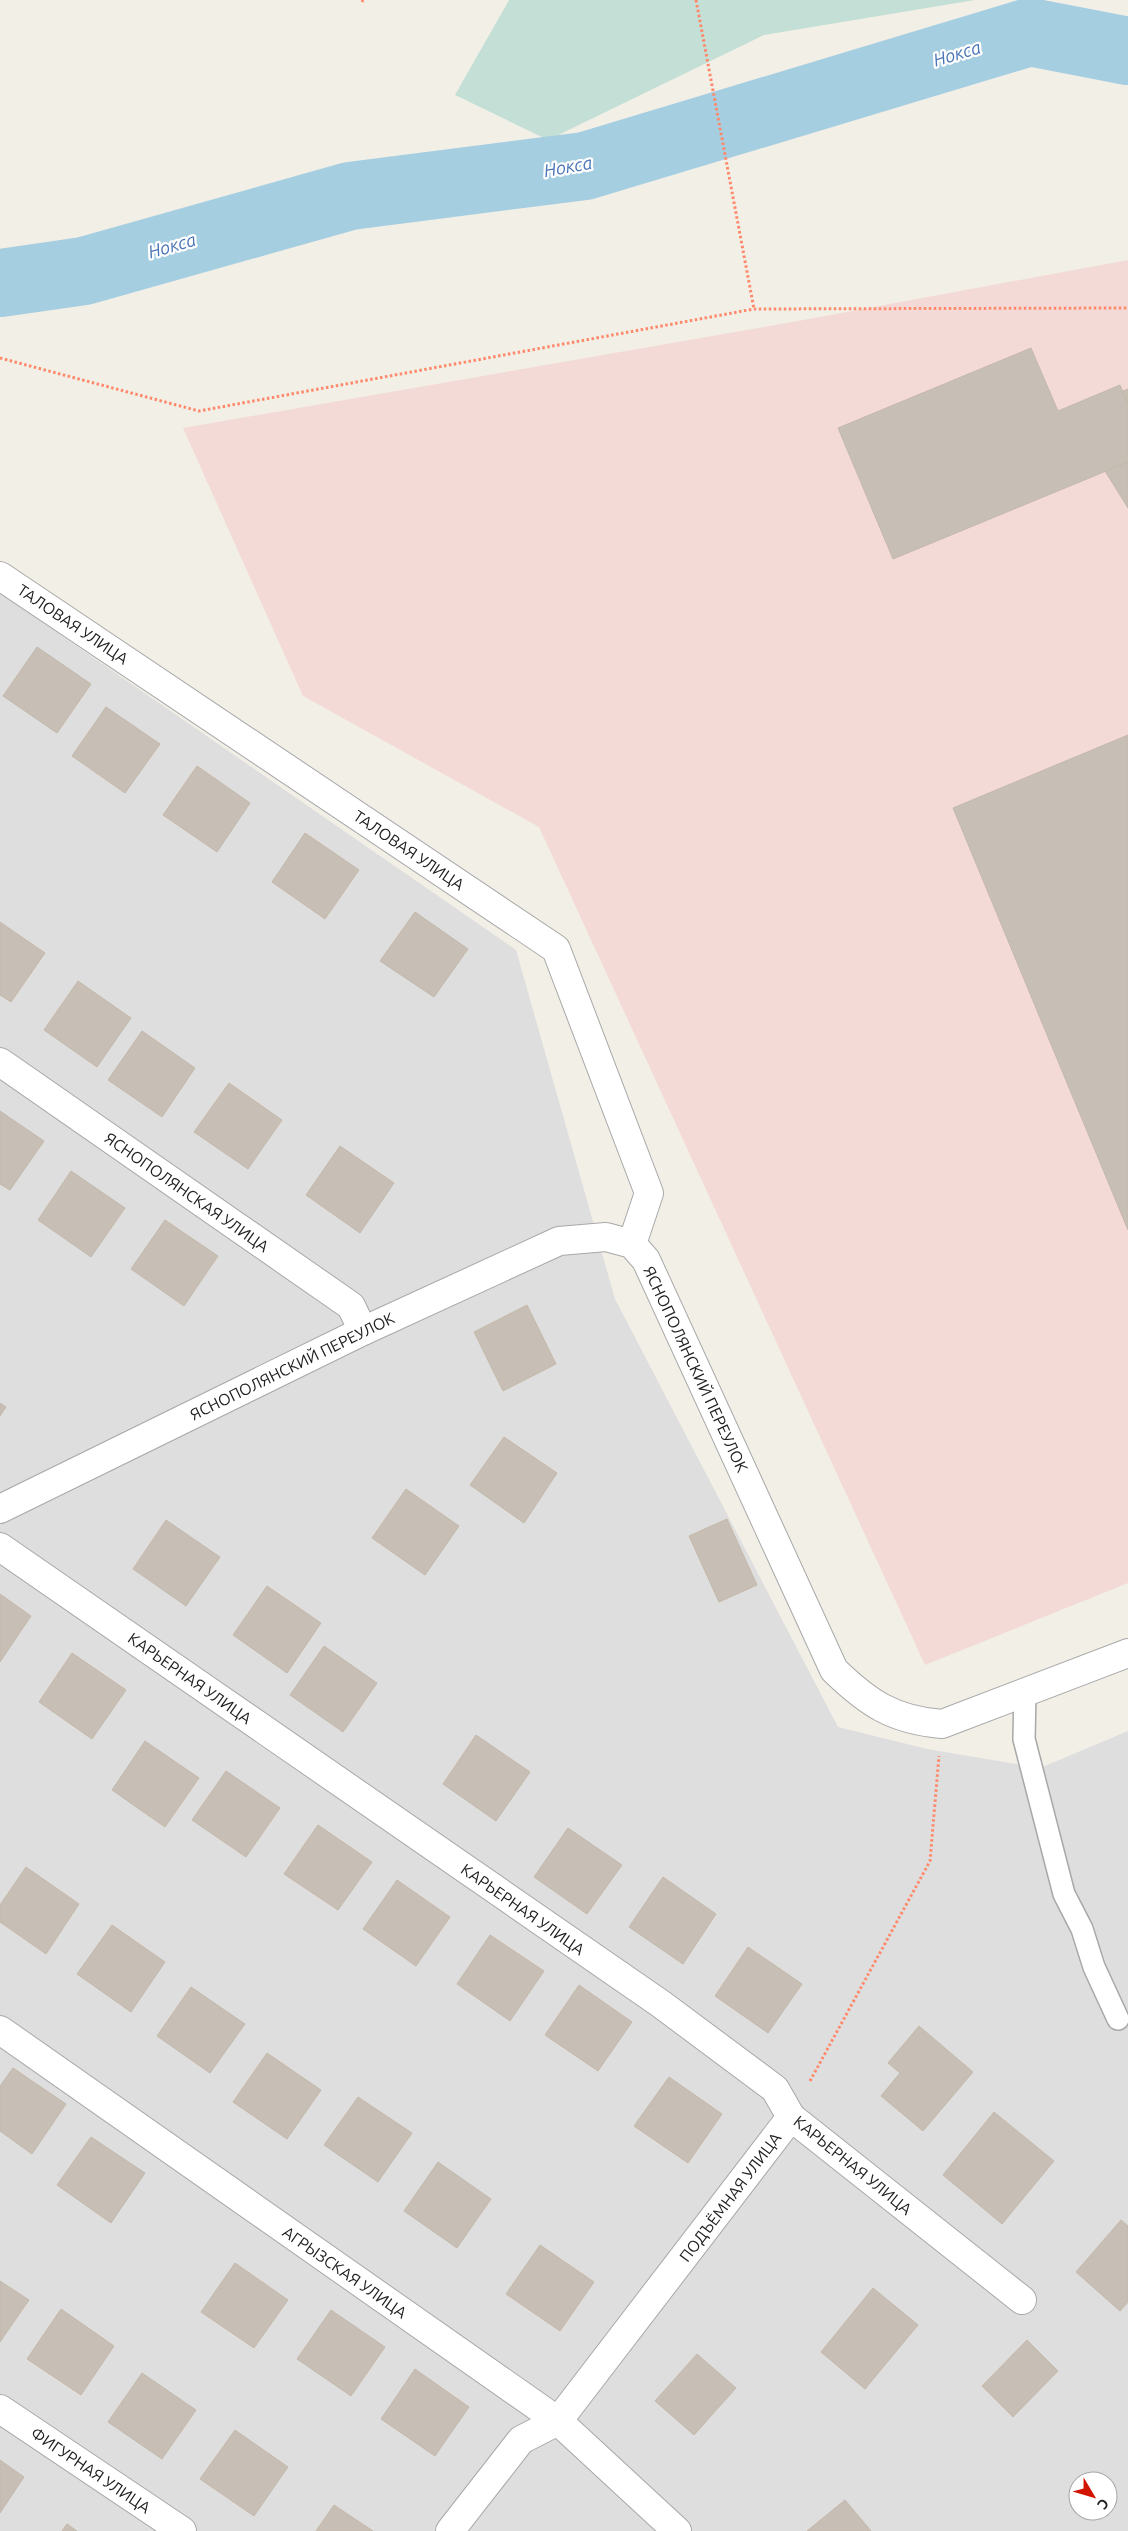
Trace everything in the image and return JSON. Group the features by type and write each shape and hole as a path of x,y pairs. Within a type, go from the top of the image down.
{"street":[{"name":"ТАЛОВАЯ УЛИЦА","path":"0,576 556,948 649,1192 632,1244"},
{"name":"ЯСНОПОЛЯНСКАЯ УЛИЦА","path":"0,1062 351,1306 363,1330"},
{"name":"ЯСНОПОЛЯНСКИЙ ПЕРЕУЛОК","path":"0,1509 363,1330 560,1241 606,1236 632,1244 646,1260 834,1670 860,1696 890,1712 918,1722 942,1724 1128,1653"},
{"name":"КАРЬЕРНАЯ УЛИЦА","path":"0,1547 661,2004 775,2089 791,2117 1022,2300"},
{"name":"АГРЫЗСКАЯ УЛИЦА","path":"0,2030 558,2421 677,2531"},
{"name":"ПОДЪЁМНАЯ УЛИЦА","path":"450,2531 521,2440 558,2421 791,2117"},
{"name":"ФИГУРНАЯ УЛИЦА","path":"0,2409 182,2531"}],"lane":[{"path":"1025,1692 1024,1739 1064,1894 1082,1929 1094,1966 1118,2020"}],"path":[{"path":"696,0 754,309"},
{"path":"0,358 199,411 754,309 1128,308"},
{"name":"ПОДЪЁМНАЯ УЛИЦА","path":"791,2117 930,1861 942,1724"}],"shaded area":[{"path":"509,0 975,0 764,35 548,140 455,95"},
{"path":"1128,260 1128,1583 925,1665 539,827 303,696 183,428 787,323"},
{"path":"0,593 516,950 615,1299 838,1727 927,1749 1040,1768 1128,1731 1128,2531 0,2531"}],"building":[{"path":"1031,348 1058,411 1120,385 1128,404 1128,462 893,559 838,428"},
{"path":"1128,389 1128,404 1123,391"},
{"path":"1128,462 1128,508 1105,471"},
{"path":"37,647 91,684 57,733 3,696"},
{"path":"106,707 160,744 125,793 72,756"},
{"path":"1128,735 1128,1230 953,808"},
{"path":"197,766 250,803 217,852 163,815"},
{"path":"305,833 359,870 325,919 272,882"},
{"path":"415,912 468,949 434,997 380,961"},
{"path":"0,922 45,953 11,1002 0,995"},
{"path":"78,981 131,1018 97,1067 44,1030"},
{"path":"142,1031 195,1068 162,1117 108,1080"},
{"path":"229,1083 282,1120 248,1169 194,1132"},
{"path":"0,1111 44,1141 10,1190 0,1184"},
{"path":"340,1146 394,1183 360,1233 306,1195"},
{"path":"71,1171 125,1208 91,1257 38,1220"},
{"path":"165,1220 218,1256 184,1306 131,1269"},
{"path":"527,1305 556,1364 503,1391 474,1332"},
{"path":"0,1403 6,1407 0,1416"},
{"path":"504,1437 557,1473 524,1523 470,1485"},
{"path":"406,1489 459,1526 425,1575 372,1538"},
{"path":"727,1519 757,1585 719,1602 689,1536"},
{"path":"166,1520 220,1557 186,1606 133,1569"},
{"path":"267,1586 321,1623 287,1673 233,1635"},
{"path":"0,1594 31,1616 0,1662"},
{"path":"324,1646 377,1683 343,1732 290,1695"},
{"path":"72,1653 126,1690 92,1739 39,1702"},
{"path":"476,1735 530,1772 496,1821 443,1784"},
{"path":"145,1741 199,1778 165,1827 112,1790"},
{"path":"226,1771 280,1808 246,1857 192,1820"},
{"path":"318,1825 372,1862 338,1910 284,1874"},
{"path":"568,1828 622,1865 587,1914 534,1877"},
{"path":"26,1867 79,1904 46,1954 0,1922 0,1905"},
{"path":"663,1877 716,1914 683,1964 629,1927"},
{"path":"397,1880 450,1917 416,1966 363,1929"},
{"path":"112,1925 165,1962 131,2012 77,1974"},
{"path":"490,1935 544,1971 510,2021 457,1984"},
{"path":"748,1947 802,1984 768,2033 715,1996"},
{"path":"579,1985 632,2022 598,2071 545,2035"},
{"path":"191,1987 245,2024 210,2073 157,2036"},
{"path":"919,2026 973,2072 923,2131 881,2096 900,2073 888,2063"},
{"path":"267,2053 321,2090 287,2139 233,2102"},
{"path":"13,2068 66,2104 32,2154 0,2131 0,2086"},
{"path":"669,2077 722,2114 688,2163 634,2126"},
{"path":"358,2097 412,2133 378,2182 324,2145"},
{"path":"994,2112 1054,2161 1002,2224 943,2175"},
{"path":"91,2137 145,2173 111,2223 57,2185"},
{"path":"438,2162 491,2199 457,2248 404,2211"},
{"path":"1121,2220 1128,2226 1128,2302 1120,2311 1076,2272"},
{"path":"540,2245 594,2282 560,2331 506,2294"},
{"path":"235,2263 288,2300 254,2348 201,2312"},
{"path":"0,2281 29,2300 0,2342"},
{"path":"873,2288 918,2325 865,2389 821,2352"},
{"path":"61,2309 114,2346 81,2395 27,2359"},
{"path":"331,2310 385,2347 351,2396 297,2359"},
{"path":"1027,2340 1058,2371 1013,2417 982,2386"},
{"path":"697,2354 736,2388 694,2435 655,2401"},
{"path":"415,2369 469,2407 435,2456 381,2419"},
{"path":"142,2373 196,2410 162,2459 108,2422"},
{"path":"235,2430 288,2467 254,2516 200,2479"},
{"path":"0,2460 24,2477 0,2513"},
{"path":"845,2500 871,2531 807,2531"},
{"path":"334,2505 373,2531 316,2531"},
{"path":"67,2524 77,2531 62,2531"}],"waterway":[{"name":"Нокса","path":"0,283 84,271 350,196 585,166 1030,32 1128,51"}]}
